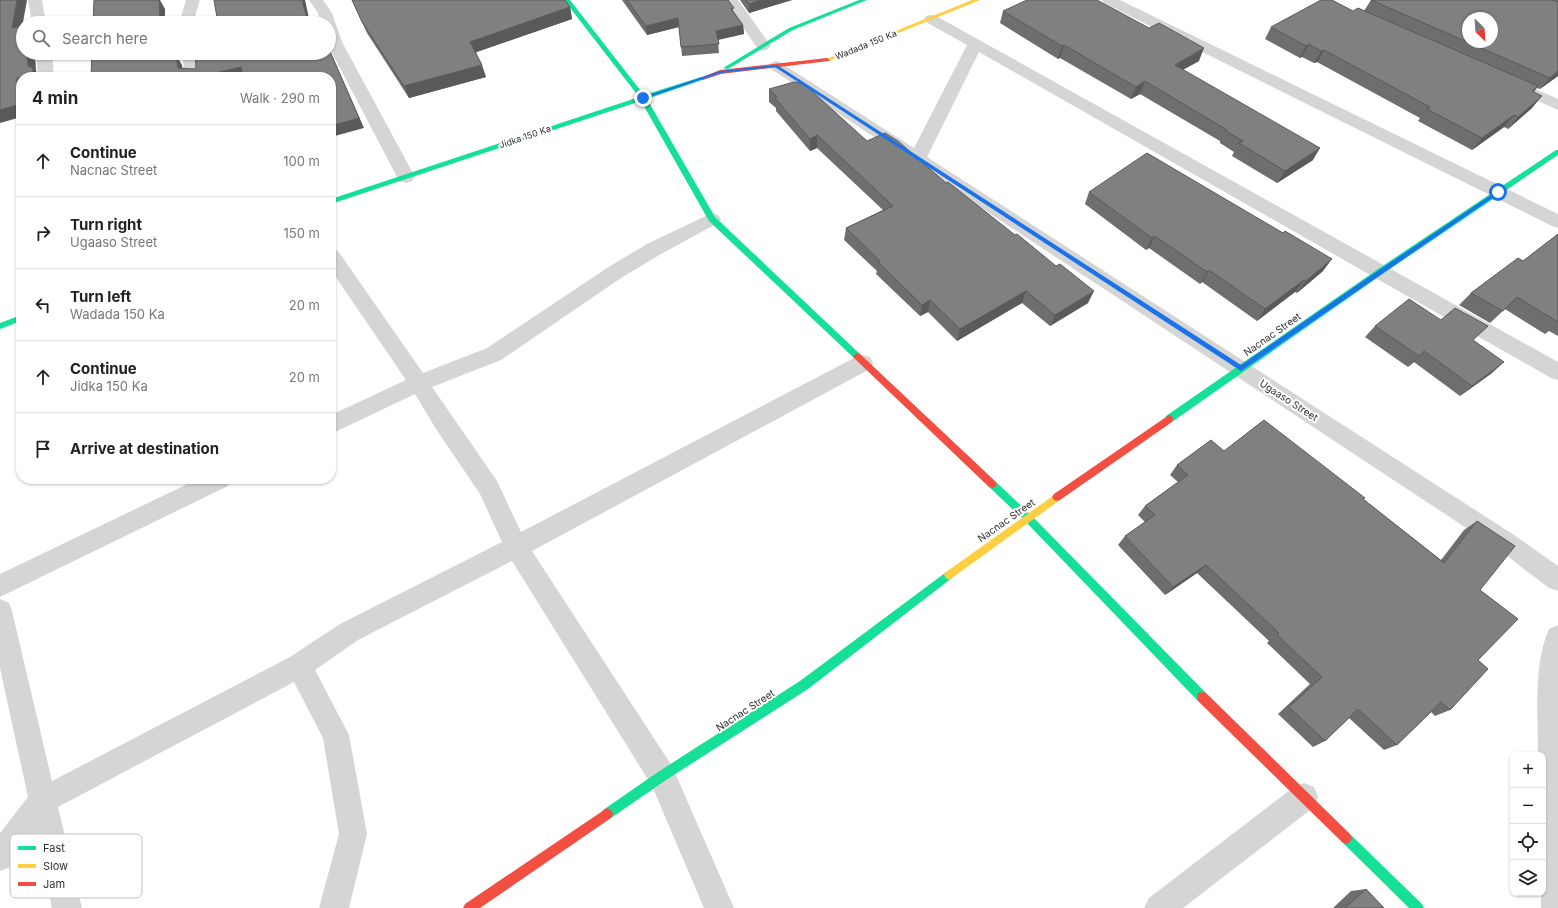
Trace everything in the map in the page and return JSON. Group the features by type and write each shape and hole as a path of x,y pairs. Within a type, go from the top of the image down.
{"street":[{"path":"35,0 38,16"},
{"path":"188,16 193,0"},
{"path":"316,0 326,16"},
{"path":"566,0 643,98 712,219 1028,518 1206,701 1418,908"},
{"path":"730,0 763,46"},
{"path":"720,72 792,29 864,0"},
{"name":"Wadada 150 Ka","path":"720,72 829,60 977,0"},
{"path":"1109,0 1558,222"},
{"path":"931,19 1558,372"},
{"path":"918,158 975,44"},
{"path":"336,46 406,177"},
{"path":"45,60 46,72"},
{"path":"191,60 192,72"},
{"name":"Ugaaso Street","path":"776,66 1506,542 1558,580"},
{"name":"Jidka 150 Ka","path":"336,200 720,72"},
{"path":"1501,79 1558,105"},
{"name":"Nacnac Street","path":"469,908 662,776 804,685 966,562 1028,518 1381,271 1558,152"},
{"path":"336,423 419,382 494,354 614,273 654,249 712,219"},
{"path":"336,263 419,382 444,423 489,488 516,547 662,776 719,908"},
{"path":"0,326 16,320"},
{"path":"17,834 42,801 299,666 349,632 516,547 863,363"},
{"path":"0,586 210,484"},
{"path":"0,611 50,834"},
{"path":"1556,908 1550,687 1558,637"},
{"path":"299,666 336,735 353,834 334,908"},
{"path":"1159,908 1304,797"},
{"path":"0,857 10,844"},
{"path":"65,898 67,908"}],"building":[{"path":"0,0 17,0 12,28 16,27 16,60 28,60 28,66 33,68 33,72 16,72 16,106 0,110"},
{"path":"94,0 159,0 160,16 93,16"},
{"path":"214,0 302,0 306,16 217,16"},
{"path":"352,0 565,0 570,7 470,42 482,65 404,86 362,22"},
{"path":"627,0 728,0 734,8 731,9 743,25 716,31 719,44 681,47 678,18 646,26"},
{"path":"746,0 762,0 749,4"},
{"path":"1027,0 1097,0 1149,28 1159,23 1204,48 1175,65 1320,148 1285,171 1239,143 1243,141 1226,131 1227,130 1145,81 1136,87 1003,11"},
{"path":"1321,0 1332,0 1353,11 1358,8 1538,86 1532,91 1542,96 1518,117 1514,115 1482,138 1427,109 1430,107 1324,50 1321,51 1309,44 1306,46 1271,27"},
{"path":"1371,0 1552,0 1558,2 1558,71 1550,78 1481,48 1498,48 1498,12 1462,12 1462,40"},
{"path":"92,60 177,60 178,68 195,69 196,60 334,60 359,118 336,125 336,72 242,72 241,67 220,72 91,72"},
{"path":"794,82 804,84 867,141 885,133 898,141 946,183 948,182 1015,235 1017,234 1056,266 1060,264 1094,291 1055,315 1026,291 960,329 930,300 922,305 846,228 893,206 817,135 810,139 769,89"},
{"path":"1147,153 1283,233 1285,231 1332,259 1306,281 1304,280 1265,309 1209,270 1207,272 1155,236 1152,238 1089,192"},
{"path":"1558,234 1558,322 1517,297 1503,311 1471,293 1518,258 1523,261"},
{"path":"1409,299 1441,320 1455,308 1488,326 1473,340 1504,362 1472,386 1424,351 1419,356 1375,326"},
{"path":"1264,420 1365,498 1363,499 1444,563 1477,521 1515,546 1480,590 1518,619 1478,660 1488,669 1450,710 1441,702 1397,745 1358,709 1325,741 1289,707 1322,677 1277,635 1279,633 1206,565 1173,587 1125,536 1155,515 1145,506 1188,475 1177,465 1211,440 1224,451"},
{"path":"1366,889 1384,908 1345,908"}],"traffic: fast":[{"path":"567,0 643,98 712,219 857,356"},
{"path":"726,68 791,29 864,0"},
{"path":"336,200 703,78"},
{"path":"1169,419 1381,271 1558,152"},
{"path":"0,326 16,320"},
{"path":"992,484 1028,518 1202,697"},
{"path":"607,814 662,776 804,685 949,575"},
{"path":"1346,838 1418,908"}],"traffic: slow":[{"path":"827,60 977,0"},
{"path":"949,575 1057,497"}],"traffic: jam":[{"path":"703,78 720,72 827,60"},
{"path":"857,356 992,484"},
{"path":"1057,497 1169,419"},
{"path":"1202,697 1346,838"},
{"path":"469,908 607,814"}],"route":[{"path":"643,98 720,72 776,66 1241,369 1381,271 1498,192"}]}
